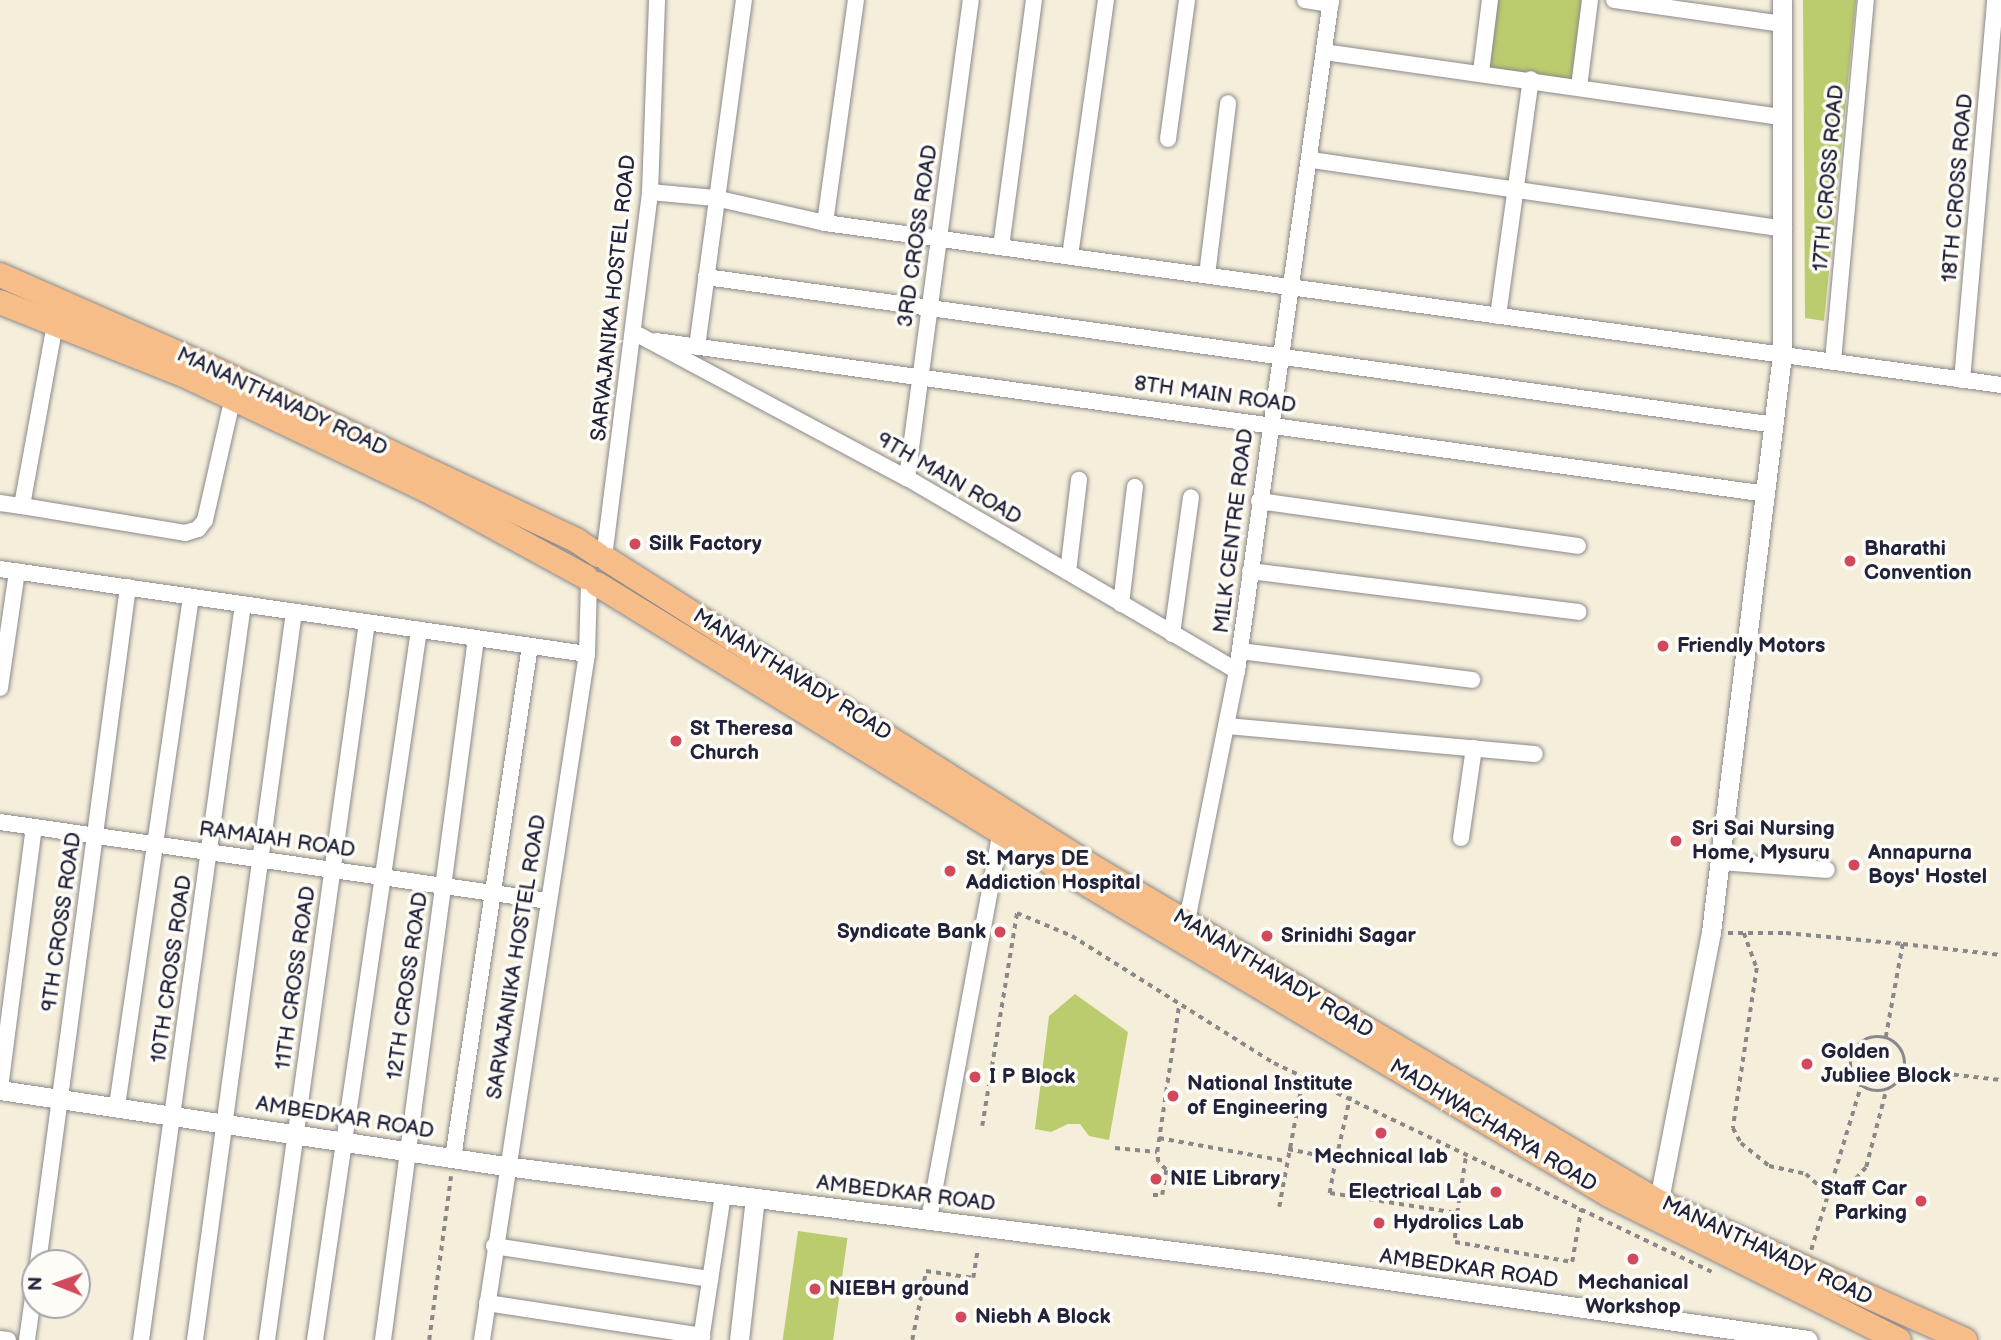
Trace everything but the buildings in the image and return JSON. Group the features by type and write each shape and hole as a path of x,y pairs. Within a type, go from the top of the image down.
{"main road":[{"name":"MANANTHAVADY ROAD","path":"0,275 223,373 576,540 1003,821 1185,932 1657,1211 1965,1340"},
{"path":"0,302 186,376 232,401 428,491 590,580 1003,821"},
{"path":"590,580 610,576 603,557"},
{"path":"1657,1211 1899,1340"}],"street":[{"name":"SARVAJANIKA HOSTEL ROAD","path":"603,557 635,333 650,192 657,0"},
{"path":"696,347 744,0"},
{"path":"825,223 856,0"},
{"name":"3RD CROSS ROAD","path":"907,478 971,0"},
{"path":"1001,247 1034,0"},
{"path":"1070,256 1105,0"},
{"path":"1168,139 1187,0"},
{"path":"1305,0 1331,2"},
{"path":"1481,72 1490,0"},
{"path":"1579,86 1590,0"},
{"path":"1614,0 1783,24"},
{"path":"1657,1211 1721,862 1783,355 1782,0"},
{"name":"17TH CROSS ROAD","path":"1833,360 1866,0"},
{"name":"18TH CROSS ROAD","path":"1962,380 1995,0"},
{"name":"MILK CENTRE ROAD","path":"1185,932 1237,671 1269,423 1312,160 1331,2"},
{"path":"1324,52 1531,79 1783,117"},
{"path":"1498,316 1531,79"},
{"path":"1207,275 1228,103"},
{"path":"1312,160 1784,229"},
{"path":"650,192 715,198 825,223 2001,385"},
{"path":"706,277 1775,425"},
{"path":"22,506 55,324"},
{"name":"9TH MAIN ROAD","path":"635,333 656,341 907,478 1237,671"},
{"name":"8TH MAIN ROAD","path":"656,341 1269,423 1768,494"},
{"path":"0,503 185,533 198,529 205,520 232,401"},
{"path":"1068,572 1079,480"},
{"path":"1121,604 1135,486"},
{"path":"1172,634 1191,497"},
{"path":"1259,501 1578,547"},
{"path":"0,569 587,654"},
{"path":"0,688 17,571"},
{"path":"1250,571 1578,612"},
{"name":"SARVAJANIKA HOSTEL ROAD","path":"482,1340 505,1166 587,654 590,580"},
{"name":"9TH CROSS ROAD","path":"40,1249 128,587"},
{"path":"117,1107 191,597"},
{"name":"10TH CROSS ROAD","path":"141,1340 243,604"},
{"path":"195,1340 294,612"},
{"name":"11TH CROSS ROAD","path":"267,1340 367,622"},
{"path":"315,1340 386,877 419,630"},
{"name":"12TH CROSS ROAD","path":"383,1340 476,638"},
{"path":"453,1158 490,893 530,646"},
{"path":"1240,651 1472,680"},
{"path":"1227,726 1535,754"},
{"path":"1461,838 1474,748"},
{"path":"929,1219 1003,821"},
{"name":"RAMAIAH ROAD","path":"0,822 548,901"},
{"path":"0,1089 34,827"},
{"path":"1721,862 1826,870"},
{"name":"AMBEDKAR ROAD","path":"0,1089 505,1166 929,1219 1808,1340"},
{"path":"486,1303 702,1338 723,1194"},
{"path":"739,1340 755,1198"},
{"path":"494,1246 710,1279"},
{"path":"27,1340 30,1319"},
{"path":"0,1339 8,1340"}],"path":[{"path":"982,1126 1017,913 1072,936 1179,1005 1303,1077 1716,1273"},
{"path":"1724,933 1903,944 2001,955"},
{"path":"1744,933 1757,968 1732,1128 1741,1143 1769,1166 1806,1174 1829,1195"},
{"path":"1886,1038 1903,944"},
{"path":"1153,1195 1162,1195 1166,1170 1157,1162 1157,1152 1179,1005"},
{"path":"1820,1224 1861,1085 1851,1065 1855,1049 1870,1038 1886,1038 1903,1054 1904,1069 1899,1081 1886,1090 1866,1167 1849,1186 1829,1195"},
{"path":"1904,1069 2001,1080"},
{"path":"1279,1207 1303,1077"},
{"path":"1861,1085 1886,1090"},
{"path":"1350,1097 1330,1192 1457,1213"},
{"path":"1159,1139 1286,1161"},
{"path":"1115,1148 1157,1152"},
{"path":"1288,1149 1336,1159"},
{"path":"1466,1155 1455,1242 1572,1262 1581,1209"},
{"path":"429,1340 453,1158"},
{"path":"912,1340 926,1272 972,1278 978,1248"}],"green space":[{"path":"1497,0 1584,0 1573,80 1488,68"},
{"path":"1803,0 1856,0 1824,321 1805,318"},
{"path":"1075,994 1128,1032 1109,1140 1089,1136 1080,1124 1068,1124 1051,1132 1035,1129 1049,1016"},
{"name":"NIEBH ground","path":"798,1231 848,1238 833,1340 783,1340"}],"place":[{"name":"Silk Factory","path":"635,544"},
{"name":"Bharathi Convention","path":"1850,561"},
{"name":"Friendly Motors","path":"1663,646"},
{"name":"St Theresa Church","path":"676,741"},
{"name":"Sri Sai Nursing Home, Mysuru","path":"1676,841"},
{"name":"Annapurna Boys' Hostel","path":"1854,865"},
{"name":"St. Marys DE Addiction Hospital","path":"950,871"},
{"name":"Syndicate Bank","path":"1000,932"},
{"name":"Srinidhi Sagar","path":"1267,936"},
{"name":"Golden Jubliee Block","path":"1807,1064"},
{"name":"I P Block","path":"975,1077"},
{"name":"National Institute of Engineering","path":"1173,1096"},
{"name":"Mechnical lab","path":"1381,1133"},
{"name":"NIE Library","path":"1156,1179"},
{"name":"Electrical Lab","path":"1496,1192"},
{"name":"Staff Car Parking","path":"1921,1201"},
{"name":"Hydrolics Lab","path":"1379,1223"},
{"name":"Mechanical Workshop","path":"1633,1259"},
{"name":"NIEBH ground","path":"815,1289"},
{"name":"Niebh A Block","path":"961,1317"}]}
